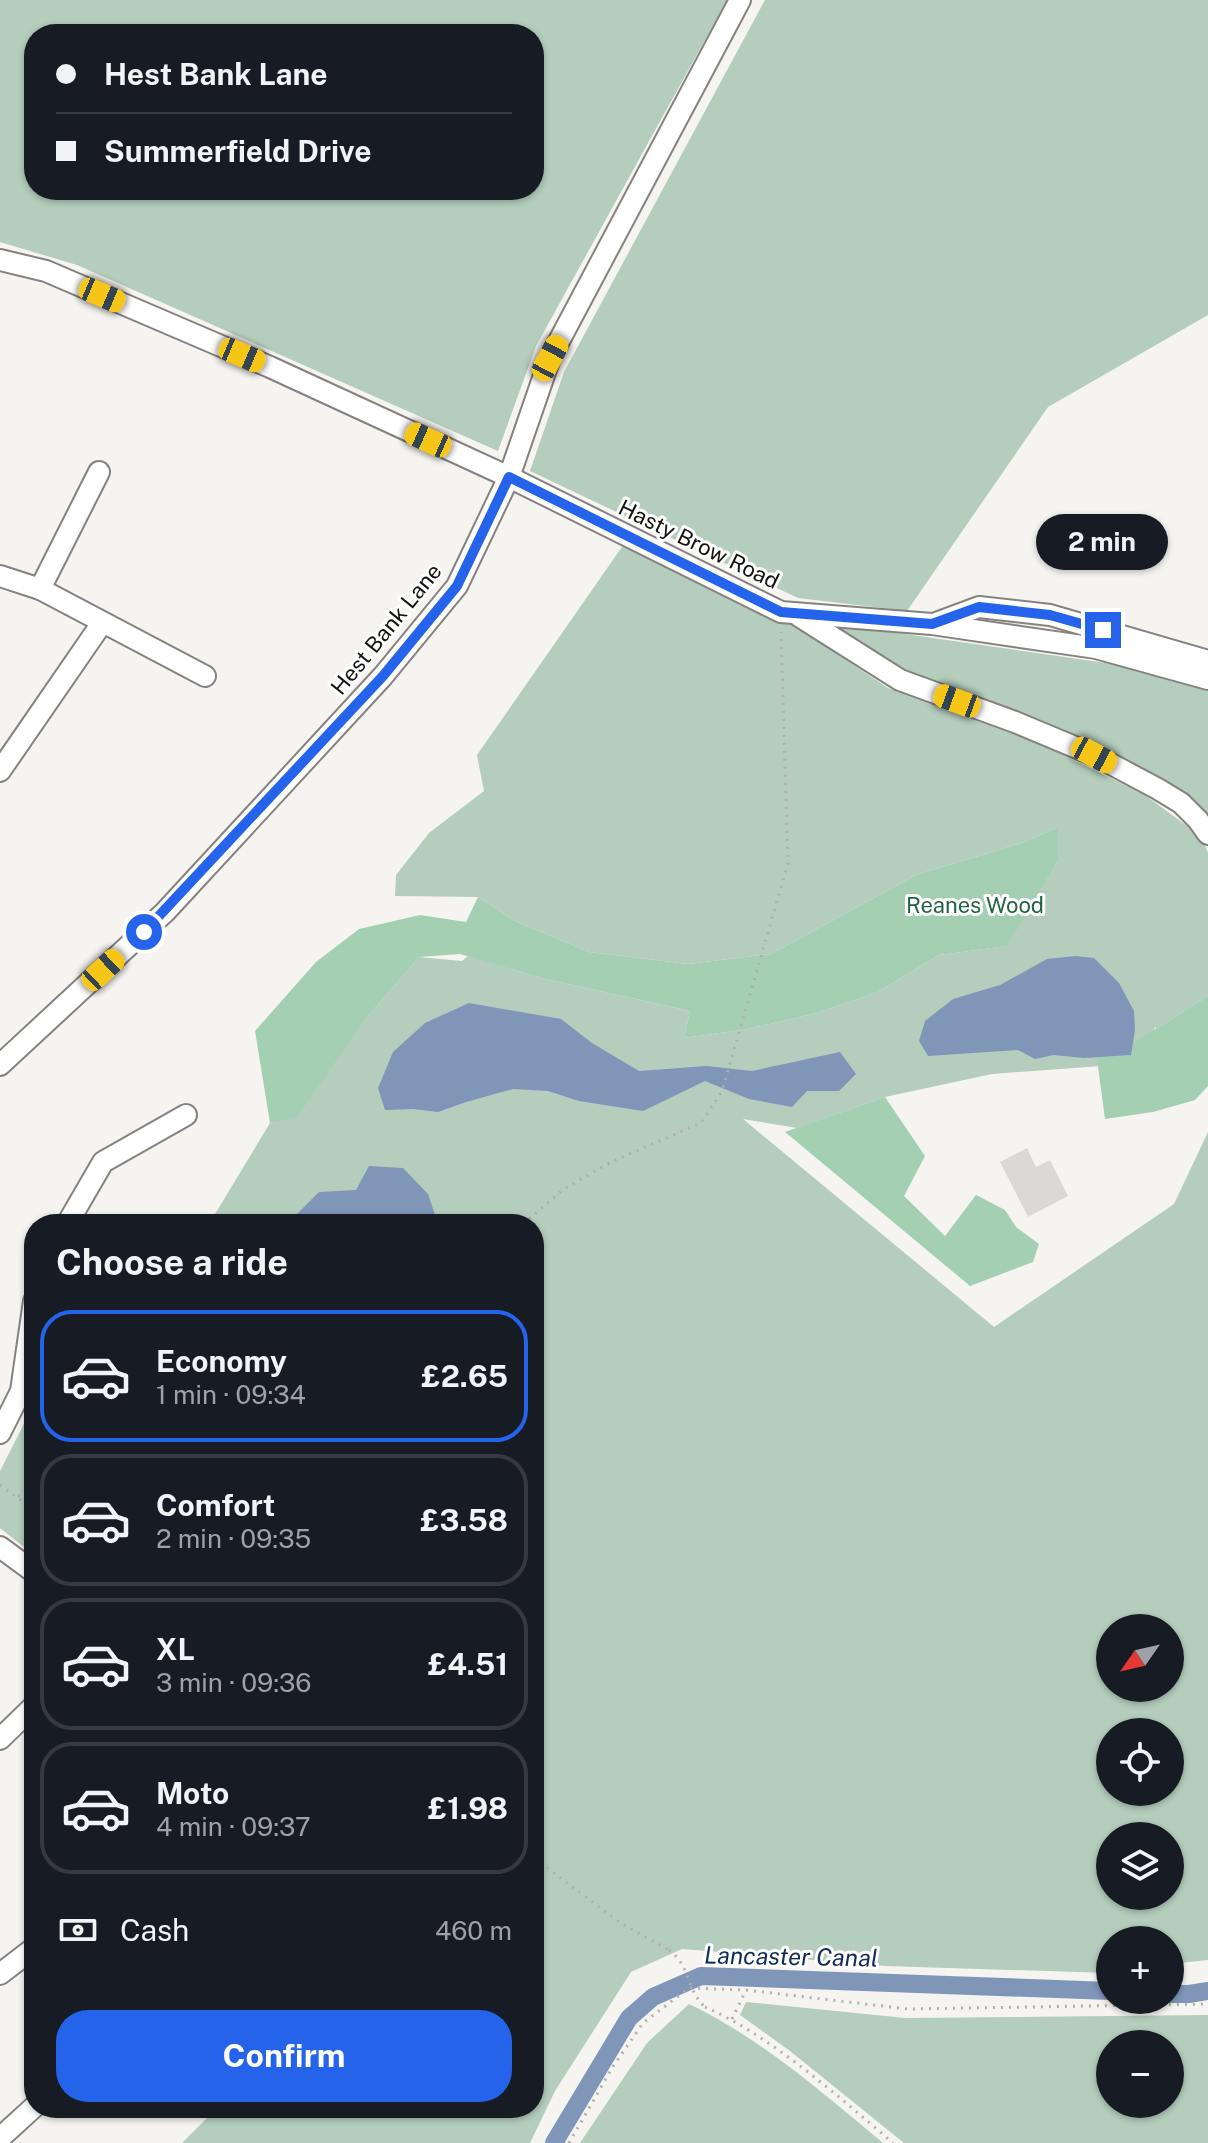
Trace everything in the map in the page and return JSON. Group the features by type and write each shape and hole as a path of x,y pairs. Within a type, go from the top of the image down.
{"street":[{"name":"Hest Bank Lane","path":"0,1065 165,912 383,676 457,586 509,477 550,358 740,0"},
{"name":"Hasty Brow Road","path":"0,260 46,271 270,367 509,477 788,613 932,624 1096,648 1208,679"},
{"path":"40,589 99,472"},
{"path":"0,576 40,589 205,676"},
{"path":"932,624 979,607 1050,615 1208,661"},
{"path":"788,613 900,680 1094,755 1181,803 1208,834"},
{"path":"0,771 102,623"},
{"path":"73,1214 103,1162 186,1115"},
{"path":"0,1433 21,1391 24,1370"},
{"path":"0,1547 24,1565"},
{"path":"0,1739 24,1716"},
{"path":"0,1974 24,1956"},
{"path":"6,2138 24,2118"}],"path":[{"path":"535,1214 564,1189 613,1161 701,1123 722,1091 788,863 788,613"},
{"path":"0,1485 24,1503"},
{"path":"15,1496 24,1497"},
{"path":"544,1866 622,1924 669,1950 683,1963 694,1996 705,2007 732,2019 781,2053 893,2143"},
{"path":"569,2143 612,2068 643,2023 689,1988 746,1990 908,2009 1208,2004"},
{"path":"732,2019 746,1990"}],"green space":[{"path":"0,0 727,0 536,346 498,451 77,265 0,242"},
{"path":"765,0 1208,0 1208,315 1048,407 907,611 798,598 530,471 564,372"},
{"path":"624,544 792,624 888,688 1043,745 1145,795 1202,837 1208,853 1208,996 1156,1029 1155,1026 1152,1044 1129,1064 992,1074 885,1097 797,1128 743,1119 994,1327 1174,1204 1208,1132 1208,1960 1184,1963 1184,1926 1096,1926 1096,1973 885,1966 682,1949 631,1972 555,2091 544,2114 544,1214 215,1214 270,1123 297,1116 369,1015 419,957 462,961 468,956 545,979 690,1011 684,1038 748,1029 817,1013 878,992 939,955 1006,946 1058,861 1058,827 1025,842 916,875 771,954 688,964 589,952 515,921 478,897 395,896 396,875 429,833 484,791 477,755"},
{"path":"831,627 863,628 1113,664 1208,691 1208,820 1164,782 1012,710 919,677"},
{"name":"Reanes Wood","path":"1058,827 1058,861 1007,946 939,955 878,992 817,1013 748,1029 684,1038 690,1011 545,979 460,954 419,957 369,1015 297,1117 270,1123 255,1031 316,962 359,929 420,915 466,922 478,897 515,921 589,952 688,964 771,954 916,875 1025,842"},
{"path":"1208,996 1208,1086 1195,1100 1153,1112 1105,1119 1096,1052 1132,1044"},
{"path":"885,1097 925,1156 904,1196 945,1236 976,1195 1005,1210 1016,1227 1039,1244 1033,1262 970,1286 785,1132"},
{"path":"24,1424 24,1547 0,1528 0,1471"},
{"path":"746,2002 905,2018 1208,2015 1208,2143 904,2143 740,2015"},
{"path":"689,2004 766,2050 883,2143 580,2143 647,2043"},
{"path":"207,2118 542,2118 530,2143 182,2143"}],"water":[{"path":"1094,958 1119,983 1134,1011 1131,1055 1084,1058 1054,1055 1035,1059 1018,1050 928,1056 919,1041 925,1021 953,999 1000,985 1047,959"},
{"path":"469,1003 561,1019 592,1043 639,1071 707,1066 752,1071 840,1052 856,1074 839,1091 807,1091 792,1107 749,1099 705,1081 643,1111 579,1101 548,1091 513,1089 438,1112 385,1110 378,1088 393,1052 425,1023"},
{"path":"369,1166 403,1168 428,1194 435,1214 297,1214 319,1192 356,1190"}],"building":[{"path":"1027,1148 1036,1167 1050,1160 1068,1196 1028,1217 1000,1162"}],"waterway":[{"name":"Lancaster Canal","path":"554,2143 629,2018 653,1997 701,1976 1096,1990"},
{"name":"Lancaster Canal","path":"1184,1994 1208,1991"}],"route":[{"path":"144,932 383,676 457,586 509,477 781,612 932,624 979,607 1050,615 1103,630"}]}
